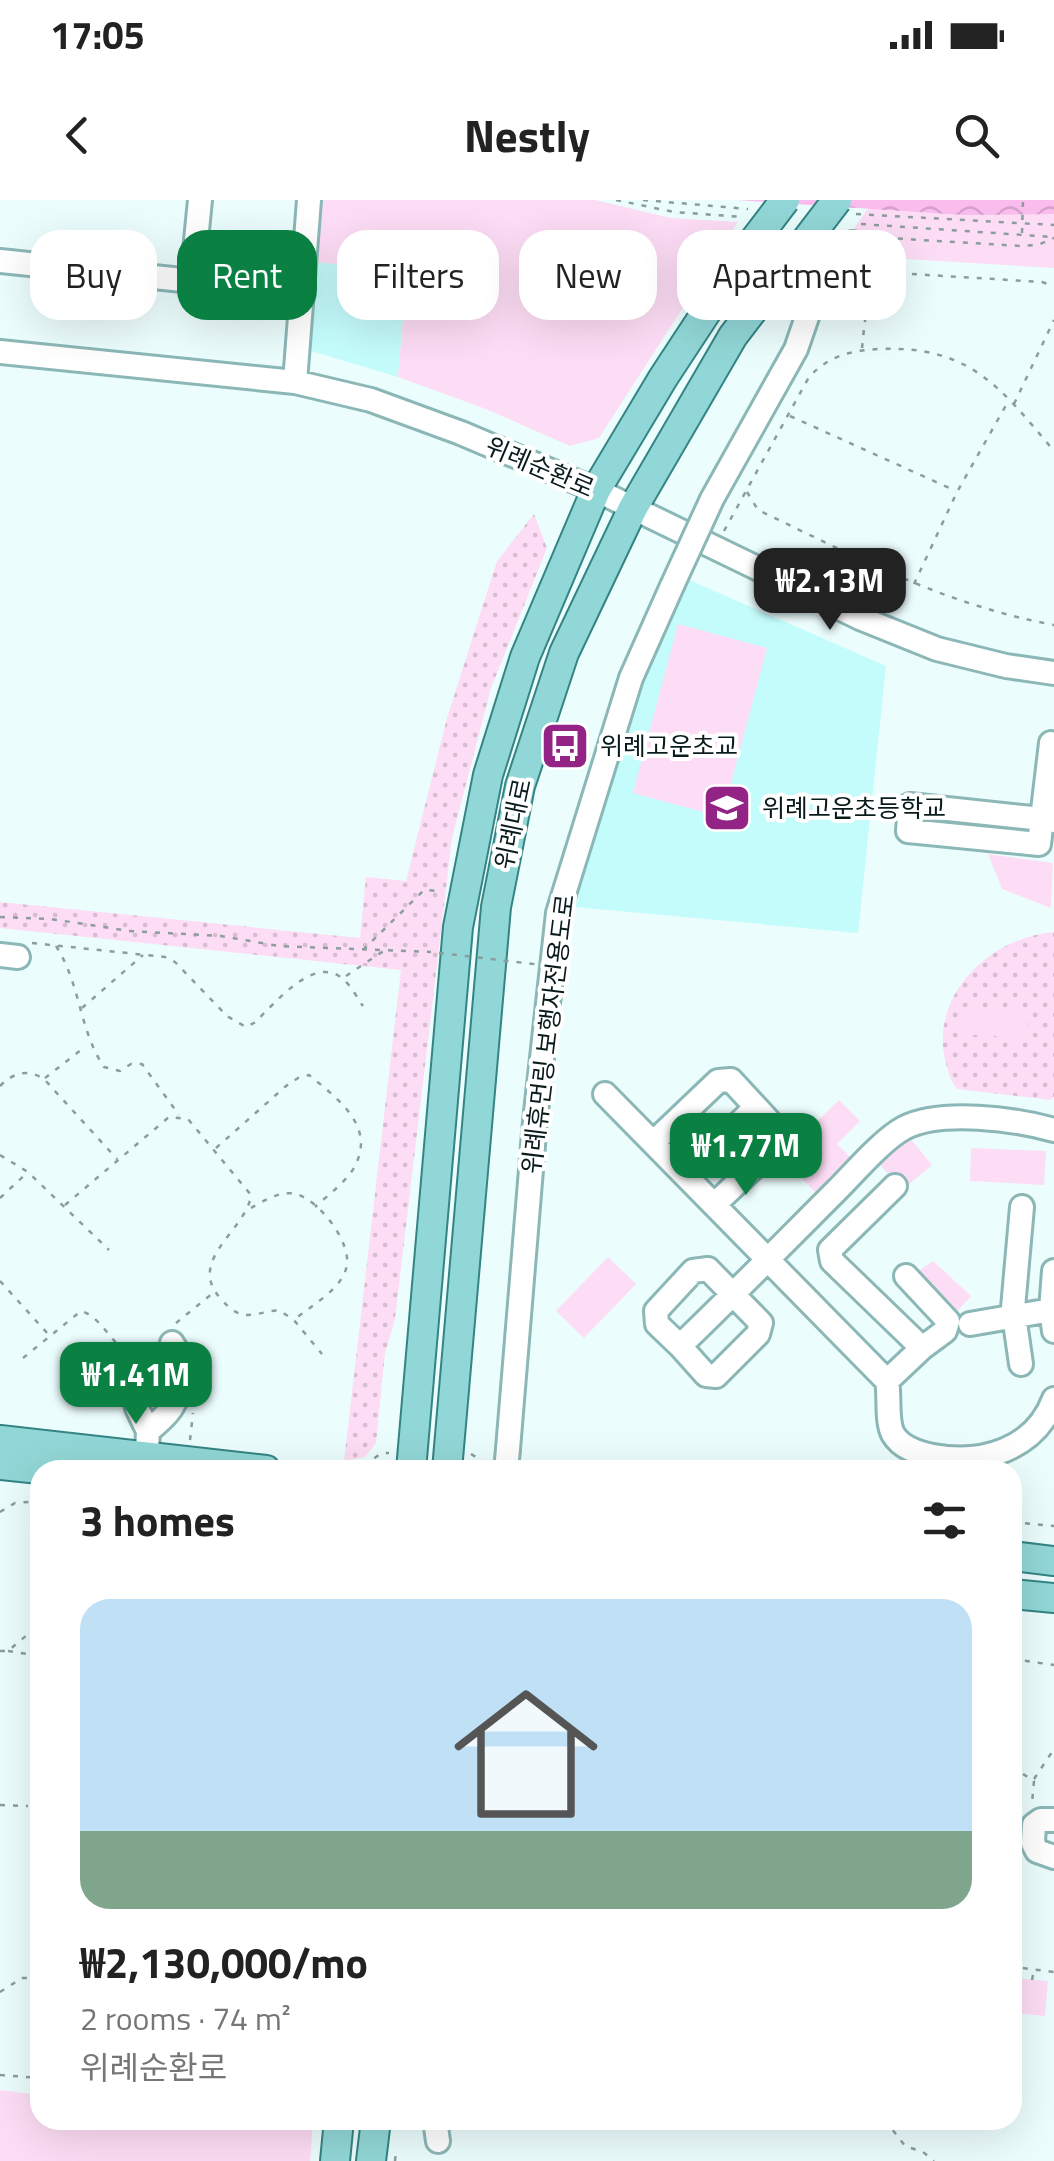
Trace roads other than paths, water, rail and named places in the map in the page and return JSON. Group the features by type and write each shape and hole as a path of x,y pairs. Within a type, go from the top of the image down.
{"main road":[{"name":"위례대로","path":"411,1460 461,903 488,775 525,657 596,490 663,378 747,250 786,200"},
{"name":"위례대로","path":"448,1460 499,889 520,786 564,653 633,508 733,336 837,200"},
{"path":"0,1440 196,1460"},
{"path":"0,1466 30,1468"},
{"path":"1022,1539 1054,1543"},
{"path":"1022,1557 1054,1561"},
{"path":"1022,1577 1054,1581"},
{"path":"1022,1595 1054,1598"},
{"path":"335,2161 339,2130"},
{"path":"371,2161 375,2130"}],"street":[{"path":"0,261 192,281 200,200"},
{"path":"295,382 310,200"},
{"name":"위례휴먼링 보행자전용도로","path":"507,1460 534,1121 556,967 558,914 631,678 712,499 796,350 807,320"},
{"name":"위례순환로","path":"0,352 295,382 371,400 596,490 860,618 937,648 1006,666 1054,673"},
{"path":"1048,820 910,806 908,831 1039,844 1048,820 1051,743 1054,744"},
{"path":"654,1142 718,1081 732,1080 777,1130 776,1146 715,1204"},
{"path":"605,1094 887,1380 890,1424 896,1437 919,1453 974,1458 1012,1448 1038,1428 1054,1399"},
{"path":"686,1174 756,1106"},
{"path":"680,1346 903,1128 937,1118 958,1117 1054,1130"},
{"path":"895,1186 830,1250 832,1261 922,1348"},
{"path":"1021,1364 1014,1316 1022,1207"},
{"path":"708,1269 733,1294 761,1322 758,1334 716,1376 706,1375 657,1324 656,1311 692,1271 708,1269"},
{"path":"970,1324 1053,1309 1054,1271"},
{"path":"887,1380 945,1330 948,1321 906,1276"},
{"path":"170,1369 180,1378 180,1395 147,1453 136,1408 150,1376 170,1369"},
{"path":"1054,1820 1041,1820 1032,1832 1037,1852 1054,1857"}],"water":[{"path":"736,200 1054,200 1054,214 963,215"}],"place":[{"name":"위례고운초교","path":"565,746"},
{"name":"위례고운초등학교","path":"727,808"}]}
